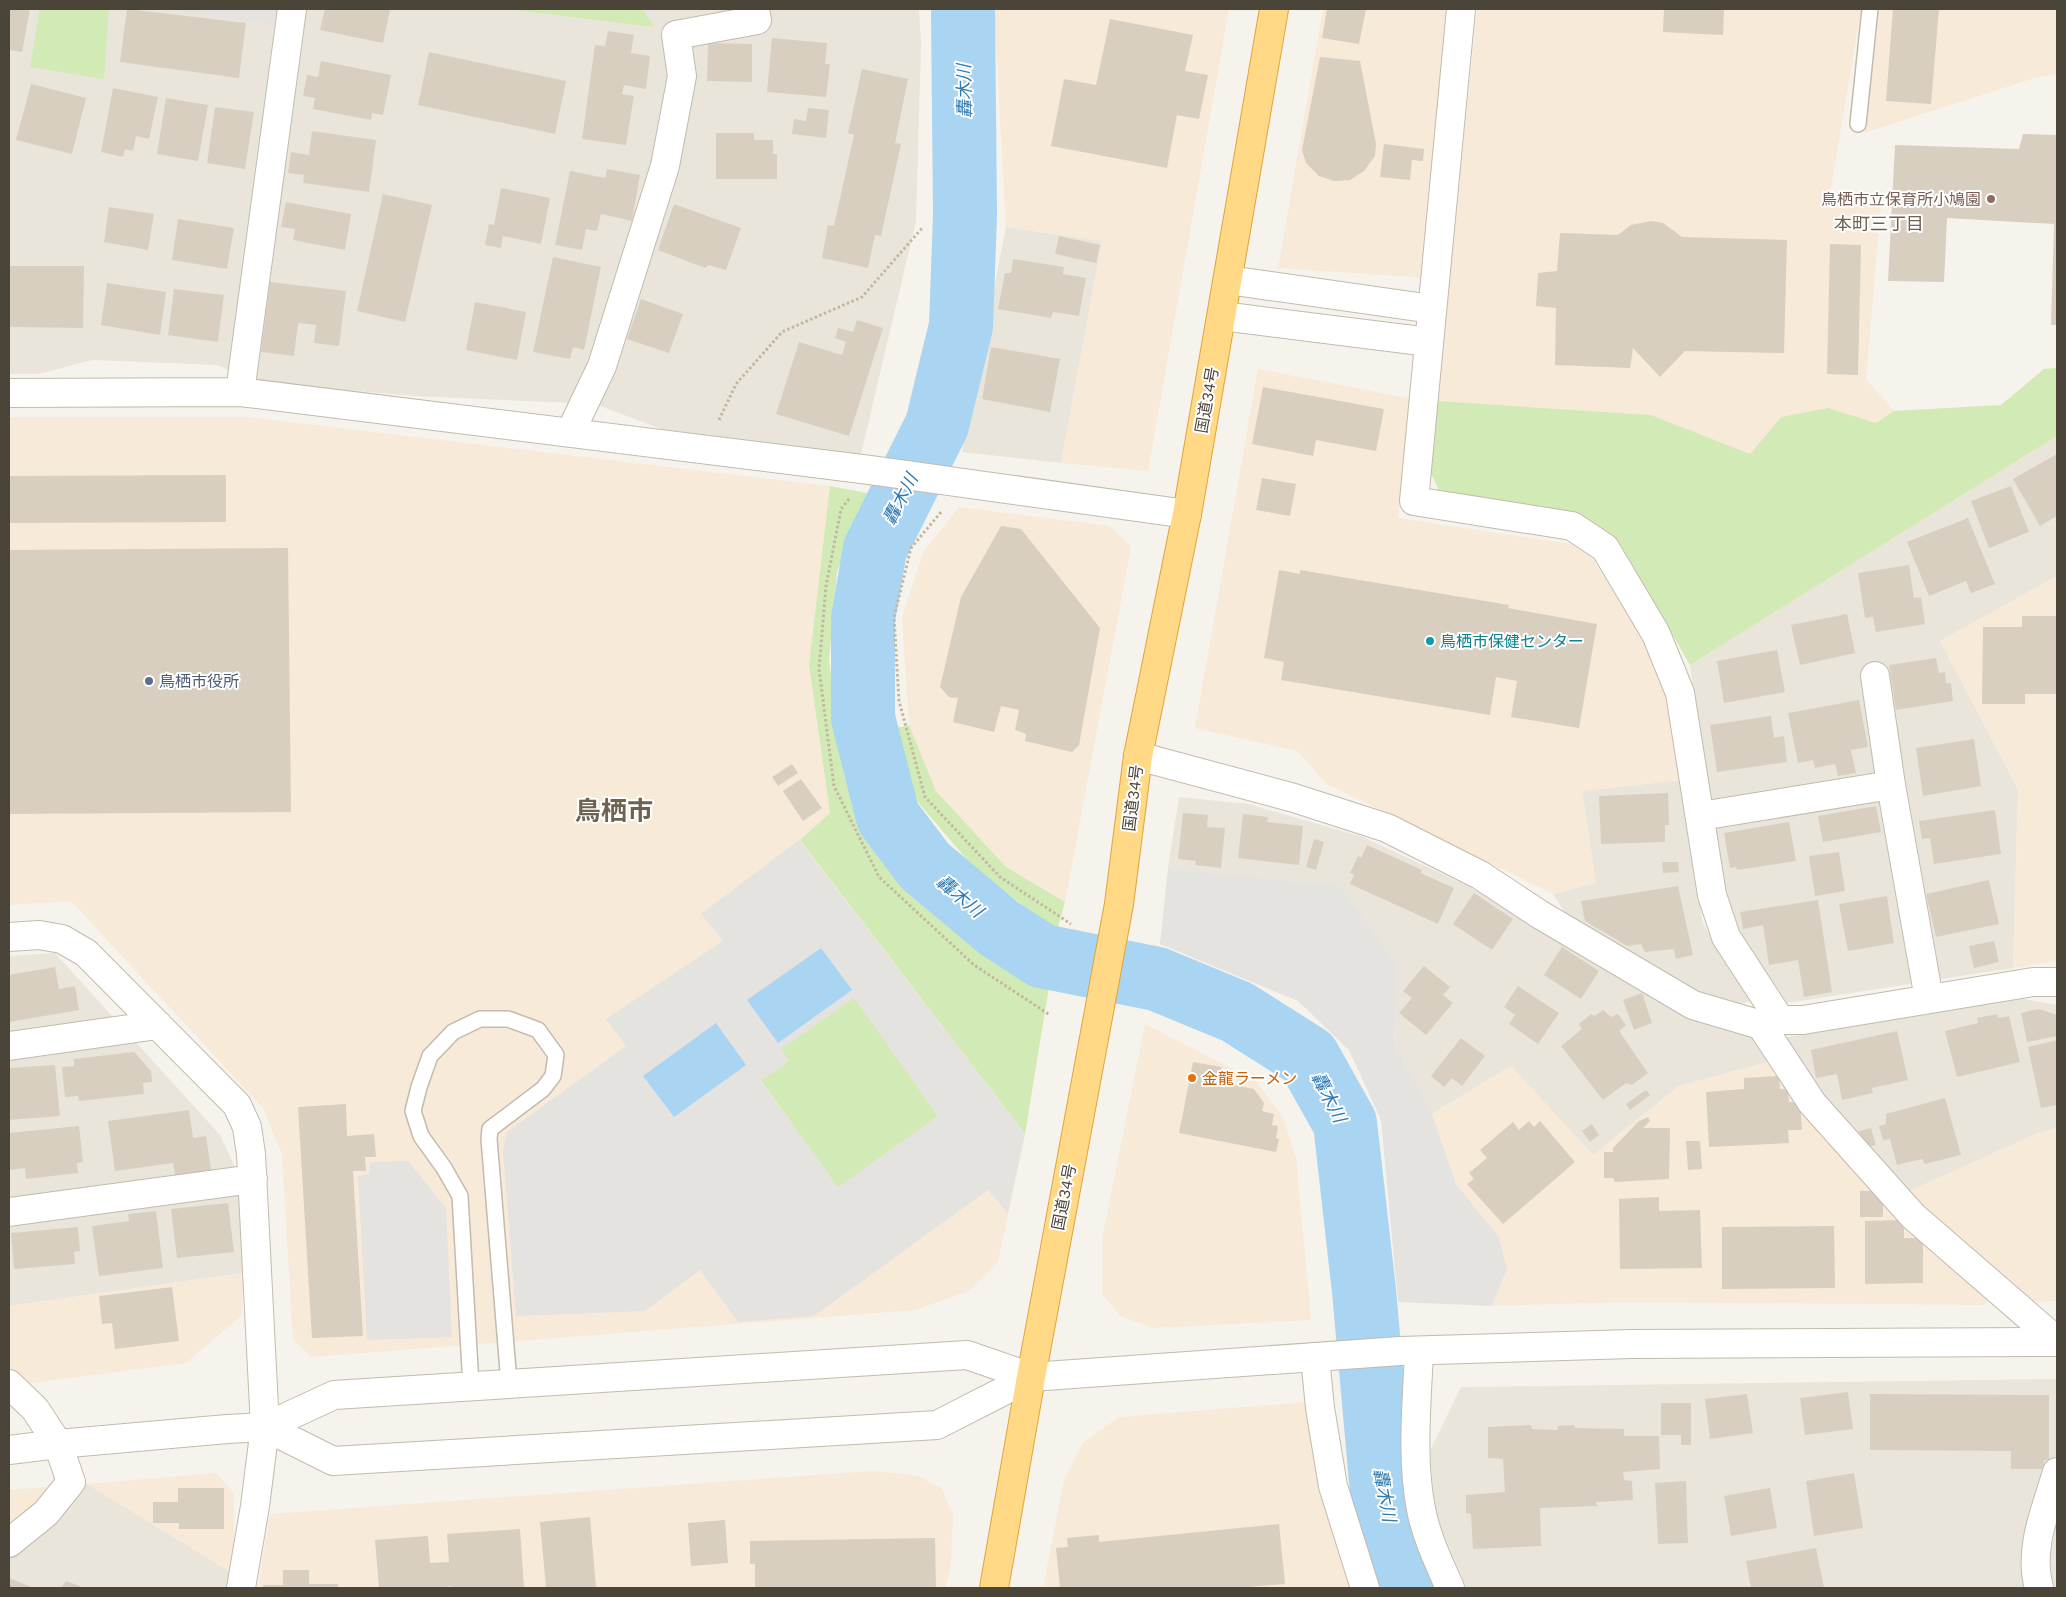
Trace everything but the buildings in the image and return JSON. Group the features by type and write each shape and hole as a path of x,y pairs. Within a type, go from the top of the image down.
{"highway":[{"name":"国道34号","path":"994,1588 1031,1377 1120,904 1138,756 1187,514 1274,9"}],"street":[{"path":"240,392 292,9"},
{"path":"570,433 602,366 664,166 682,76 676,35 757,20 755,9"},
{"path":"1461,9 1414,501 1572,526 1605,548 1656,634 1680,693 1712,895 1726,936 1812,1103 1913,1216 2057,1342"},
{"path":"1228,280 1432,309"},
{"path":"1222,316 1429,342"},
{"path":"9,393 240,392 870,470 1187,514"},
{"path":"1875,676 1891,785 1929,999"},
{"path":"1138,756 1294,798 1388,828 1480,875 1539,914 1693,1005 1770,1022 1803,1020 2033,982 2057,982"},
{"path":"1701,816 1891,785"},
{"path":"9,937 39,935 62,940 86,953 236,1105 247,1127 253,1179 265,1427 255,1506 241,1588"},
{"path":"9,1046 158,1026"},
{"path":"9,1212 253,1179"},
{"path":"265,1427 333,1461 937,1425 1031,1377 1322,1356 1409,1351 1631,1344 2057,1342"},
{"path":"1409,1351 1421,1509 1450,1588"},
{"path":"9,1450 227,1428 265,1427 334,1395 967,1355 1031,1377"},
{"path":"1322,1356 1320,1408 1334,1486 1365,1588"},
{"path":"9,1384 35,1409 58,1444 71,1482 46,1513 9,1543"},
{"path":"2039,1588 2035,1575 2038,1529 2057,1472"}],"lane":[{"path":"1858,124 1870,9"},
{"path":"471,1386 460,1196 444,1168 421,1136 413,1112 430,1056 453,1032 480,1019 508,1019 538,1030 556,1055 553,1076 543,1089 490,1129 509,1384"}],"path":[{"path":"705,450 736,384 782,332 862,297 923,227"},
{"path":"870,470 841,509 826,586 819,669 834,786 880,877 974,965 1050,1015"},
{"path":"960,483 946,505 911,548 894,617 899,701 925,797 1000,877 1071,924"}],"shaded area":[{"path":"9,9 919,9 921,44 916,221 861,454 674,434 595,404 413,396 258,382 217,365 92,360 39,374 9,374"},
{"path":"161,9 281,9 279,25"},
{"path":"994,9 1229,9 1148,471 1061,463 1102,241 1006,227"},
{"path":"1323,9 1448,9 1428,278 1278,268"},
{"path":"1477,9 1861,9 1829,201 1881,205 1866,379 1894,411 1876,424 1828,408 1781,417 1750,454 1651,415 1437,401"},
{"path":"1880,9 2057,9 2057,74 2035,78 1864,133"},
{"path":"1006,227 1102,241 1061,463 962,452"},
{"path":"1258,369 1411,399 1398,518 1584,546 1646,641 1671,711 1681,780 1582,791 1596,883 1553,894 1327,784 1297,751 1195,728"},
{"path":"9,417 247,417 830,486 809,665 830,813 800,840 1025,1134 998,1262 969,1291 915,1310 312,1357 293,1340 282,1154 263,1108 71,901 9,905"},
{"path":"2057,436 2057,576 1940,641 2018,789 2013,968 1787,1003 1730,922 1690,665"},
{"path":"959,507 1110,526 1131,547 1065,902 1006,867 936,791 909,725 902,618 923,552"},
{"path":"2057,576 2057,961 2013,968 2018,789 1940,641"},
{"path":"1681,780 1703,924 1750,1001 1735,1006 1692,989 1568,917 1553,894 1596,883 1582,791"},
{"path":"1179,797 1248,804 1363,837 1468,886 1689,1015 1760,1039 1775,1060 1679,1086 1593,1155 1511,1066 1432,1114 1394,1042 1398,966 1341,888 1168,868"},
{"path":"799,840 1025,1134 1008,1213 988,1190 814,1316 738,1322 700,1270 645,1311 516,1316 503,1151 507,1132 626,1046 606,1019 723,941 701,914","holes":["854,998 938,1116 838,1187 761,1081 789,1061 781,1049"]},
{"path":"1168,868 1341,887 1398,966 1394,1042 1432,1114 1456,1184 1499,1237 1507,1269 1492,1306 1398,1302 1381,1120 1349,1050 1298,1001 1160,944"},
{"path":"55,953 220,1135 241,1180 243,1273 9,1306 9,956"},
{"path":"2008,996 2057,1005 2057,1128 2038,1133 1901,1195 1811,1089 1787,1037"},
{"path":"1145,1024 1256,1081 1283,1117 1296,1158 1311,1320 1153,1328 1120,1316 1102,1294 1103,1234"},
{"path":"1775,1060 1991,1293 1985,1305 1622,1302 1492,1306 1507,1269 1499,1237 1456,1184 1432,1114 1511,1066 1593,1155 1679,1086"},
{"path":"2057,1128 2057,1301 2022,1302 1901,1195 2038,1133"},
{"path":"408,1161 446,1208 452,1337 367,1340 358,1176 369,1174 370,1162"},
{"path":"243,1273 242,1315 186,1363 22,1384 9,1414 9,1306"},
{"path":"2057,1379 2057,1588 1466,1588 1435,1512 1430,1451 1461,1387"},
{"path":"1308,1402 1355,1588 1043,1588 1064,1480 1083,1443 1119,1417"},
{"path":"872,1471 919,1476 942,1489 953,1515 951,1564 946,1588 258,1588 270,1514"},
{"path":"216,1473 234,1493 234,1574 87,1484"},
{"path":"87,1484 234,1574 230,1588 9,1588 9,1528 59,1486"},
{"path":"59,1486 9,1528 9,1490"}],"green space":[{"path":"40,9 109,9 104,79 30,67"},
{"path":"508,9 643,9 654,27"},
{"path":"2057,368 2057,436 1690,665 1618,540 1588,521 1440,493 1430,471 1437,401 1651,415 1750,454 1781,417 1828,408 1876,423 1894,411 2001,405 2044,369"},
{"path":"830,486 867,493 837,572 829,660 844,766 891,867 974,941 1049,987 1025,1134 800,840 830,813 809,665"},
{"path":"909,725 936,791 1006,867 1065,902 1057,931 974,868 916,800 893,729"},
{"path":"854,997 938,1116 838,1188 761,1080 788,1061 780,1049"}],"water":[{"path":"821,948 852,990 778,1043 747,1000"},
{"path":"716,1023 746,1065 674,1117 643,1076"}],"waterway":[{"name":"轟木川","path":"963,9 965,215 961,326 937,425 875,549 863,619 863,718 888,817 925,866 999,928 1042,956 1157,979 1237,1012 1308,1057 1345,1123 1364,1291 1383,1503 1411,1588"}],"place":[{"name":"鳥栖市立保育所小鳩園","path":"1991,199"},
{"name":"鳥栖市保健センター","path":"1430,641"},
{"name":"鳥栖市役所","path":"149,681"},
{"name":"金龍ラーメン","path":"1192,1078"}],"district":[{"name":"本町三丁目","path":"1879,223"},
{"name":"鳥栖市","path":"614,811"}]}
